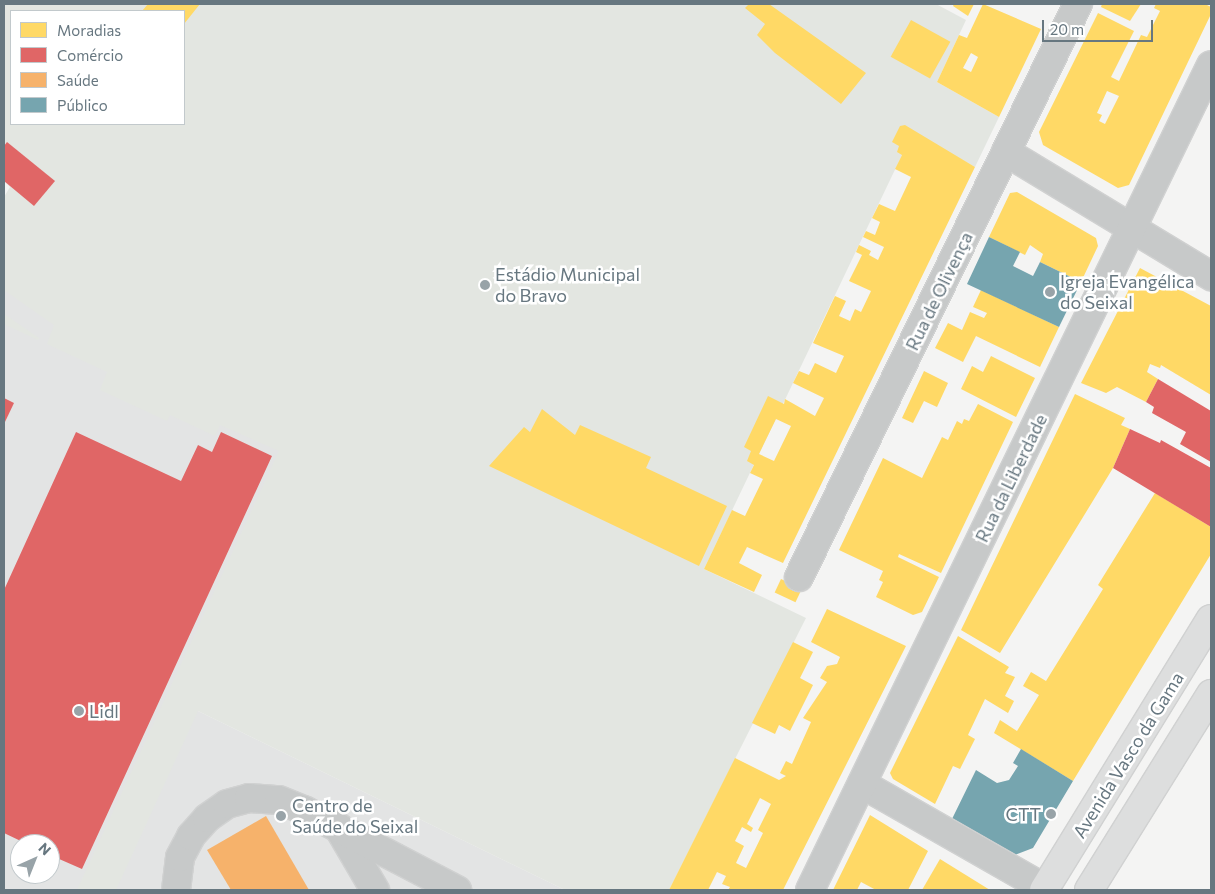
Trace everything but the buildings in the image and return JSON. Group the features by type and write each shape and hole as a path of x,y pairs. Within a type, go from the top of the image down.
{"main road":[{"name":"Avenida Vasco da Gama","path":"1046,890 1211,619"},
{"path":"1089,890 1211,694"}],"street":[{"name":"Rua de Olivença","path":"799,577 1078,4"},
{"name":"Rua da Liberdade","path":"810,890 1211,65"},
{"path":"1006,152 1211,276"},
{"path":"862,784 1046,890"},
{"path":"176,890 180,857 191,836 207,818 227,804 249,798 279,800 338,828 457,890"},
{"path":"338,828 375,890"}],"shaded area":[{"path":"4,4 936,4 966,20 937,82 999,117 975,167 913,132 704,569 806,618 669,890 565,890 198,711 116,890 77,890 279,451 220,425 215,436 170,415 167,421 100,390 107,372 47,344 54,325 4,290 4,197 10,187 4,181"},
{"path":"4,197 342,395 198,711 565,890 4,890"},
{"path":"4,314 39,338 38,340 4,324"}],"place":[{"name":"Estádio Municipal do Bravo","path":"485,285"},
{"name":"Igreja Evangélica do Seixal","path":"1050,292"},
{"name":"Lidl","path":"79,711"},
{"name":"CTT","path":"1051,814"},
{"name":"Centro de Saúde do Seixal","path":"281,816"}]}
